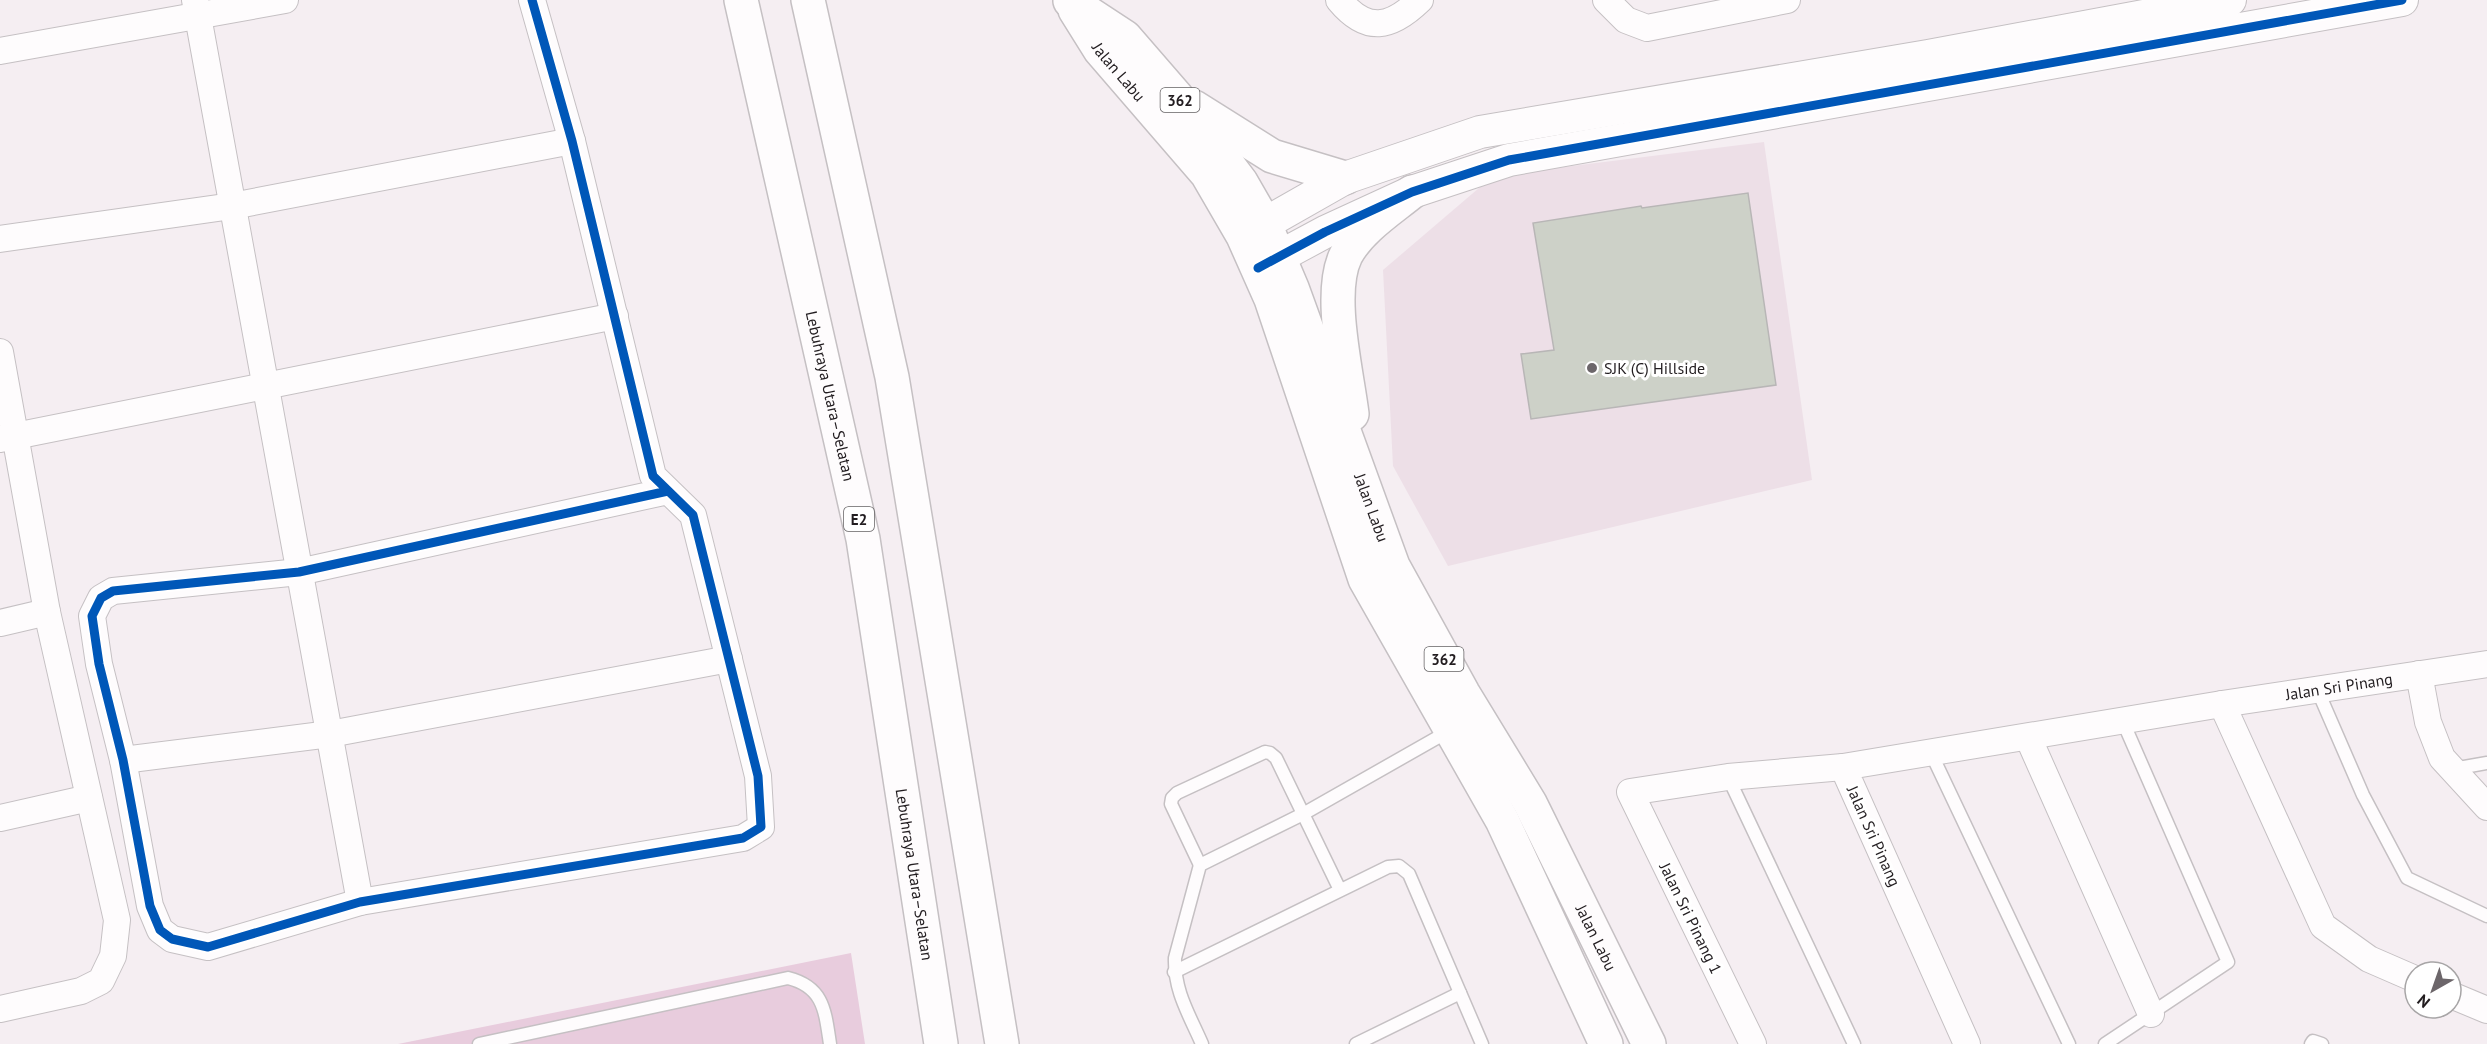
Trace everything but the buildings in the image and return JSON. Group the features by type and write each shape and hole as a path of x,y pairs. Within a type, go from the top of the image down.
{"main road":[{"name":"Lebuhraya Utara–Selatan","path":"741,0 863,538 941,1044"},
{"path":"808,0 892,377 1002,1044"},
{"name":"Jalan Labu","path":"1070,0 1125,37 1178,97 1241,182 1253,229 1361,479 1393,566 1463,693 1530,803 1649,1044"},
{"name":"Jalan Labu","path":"1070,0 1100,50 1253,229"},
{"path":"1178,97 1272,156 1345,178"},
{"path":"1361,479 1337,302 1340,271 1347,254 1362,234 1412,192"},
{"name":"Jalan Labu","path":"1269,262 1271,299 1365,579 1502,820 1606,1044"}],"street":[{"path":"0,51 196,8 285,0"},
{"path":"532,0 572,141 653,476 693,515 758,776 761,826 743,838 360,902 208,947 172,939 160,930 150,906 123,760 99,664 92,616 101,598 113,591 299,572 668,491"},
{"path":"1339,0 1350,13 1363,20 1380,24 1392,22 1404,15 1420,0"},
{"path":"1606,0 1626,20 1647,28 1775,1"},
{"path":"1253,229 1345,178 1480,132 1928,57 2230,0"},
{"path":"1269,262 1324,232 1412,192 1509,160 1734,122 2402,0"},
{"path":"196,8 360,902"},
{"path":"1727,90 1734,122"},
{"path":"0,239 232,206 572,141"},
{"path":"8,438 615,316"},
{"path":"0,352 8,438 117,920 113,956 101,981 81,991 0,1009"},
{"path":"0,623 47,612"},
{"path":"123,760 330,734 729,659"},
{"name":"Jalan Sri Pinang","path":"1968,1044 1843,767 2222,704 2487,664"},
{"path":"2419,674 2428,722 2442,758 2487,807"},
{"path":"2222,704 2323,926 2369,959 2403,974"},
{"path":"2028,737 2151,1014"},
{"path":"1728,777 1843,767"},
{"name":"Jalan Sri Pinang 1","path":"1728,777 1630,792 1753,1044"},
{"path":"0,818 89,798"},
{"path":"2463,1000 2487,1010"}],"lane":[{"path":"2317,689 2363,795 2407,878 2487,916"},
{"path":"2105,1044 2228,962 2127,731 2125,720"},
{"path":"1200,865 1303,814 1450,730"},
{"path":"1202,1044 1176,986 1174,972 1175,957 1200,865 1171,804 1172,798 1177,793 1264,752 1270,753 1276,758 1341,890"},
{"path":"1931,753 2069,1044"},
{"path":"2452,770 2487,763"},
{"path":"1728,777 1854,1044"},
{"path":"1174,972 1388,867 1399,866 1409,874 1482,1044"},
{"path":"479,1044 501,1042 788,978 805,982 817,996 825,1010 830,1044"},
{"path":"1356,1044 1460,993"},
{"path":"2311,1044 2313,1041 2322,1044"}],"shaded area":[{"name":"SJK (C) Hillside","path":"1764,142 1812,480 1448,566 1393,466 1383,270 1493,176"},
{"path":"851,953 865,1044 398,1044"}],"cycle path":[{"path":"532,0 572,141 653,476 693,515 758,776 761,827 743,838 360,902 208,947 172,939 160,930 150,906 123,760 99,664 92,616 101,598 113,591 299,572 668,491"},
{"path":"1258,268 1325,232 1412,192 1509,160 2402,0"}],"place":[{"name":"SJK (C) Hillside","path":"1592,368"}]}
